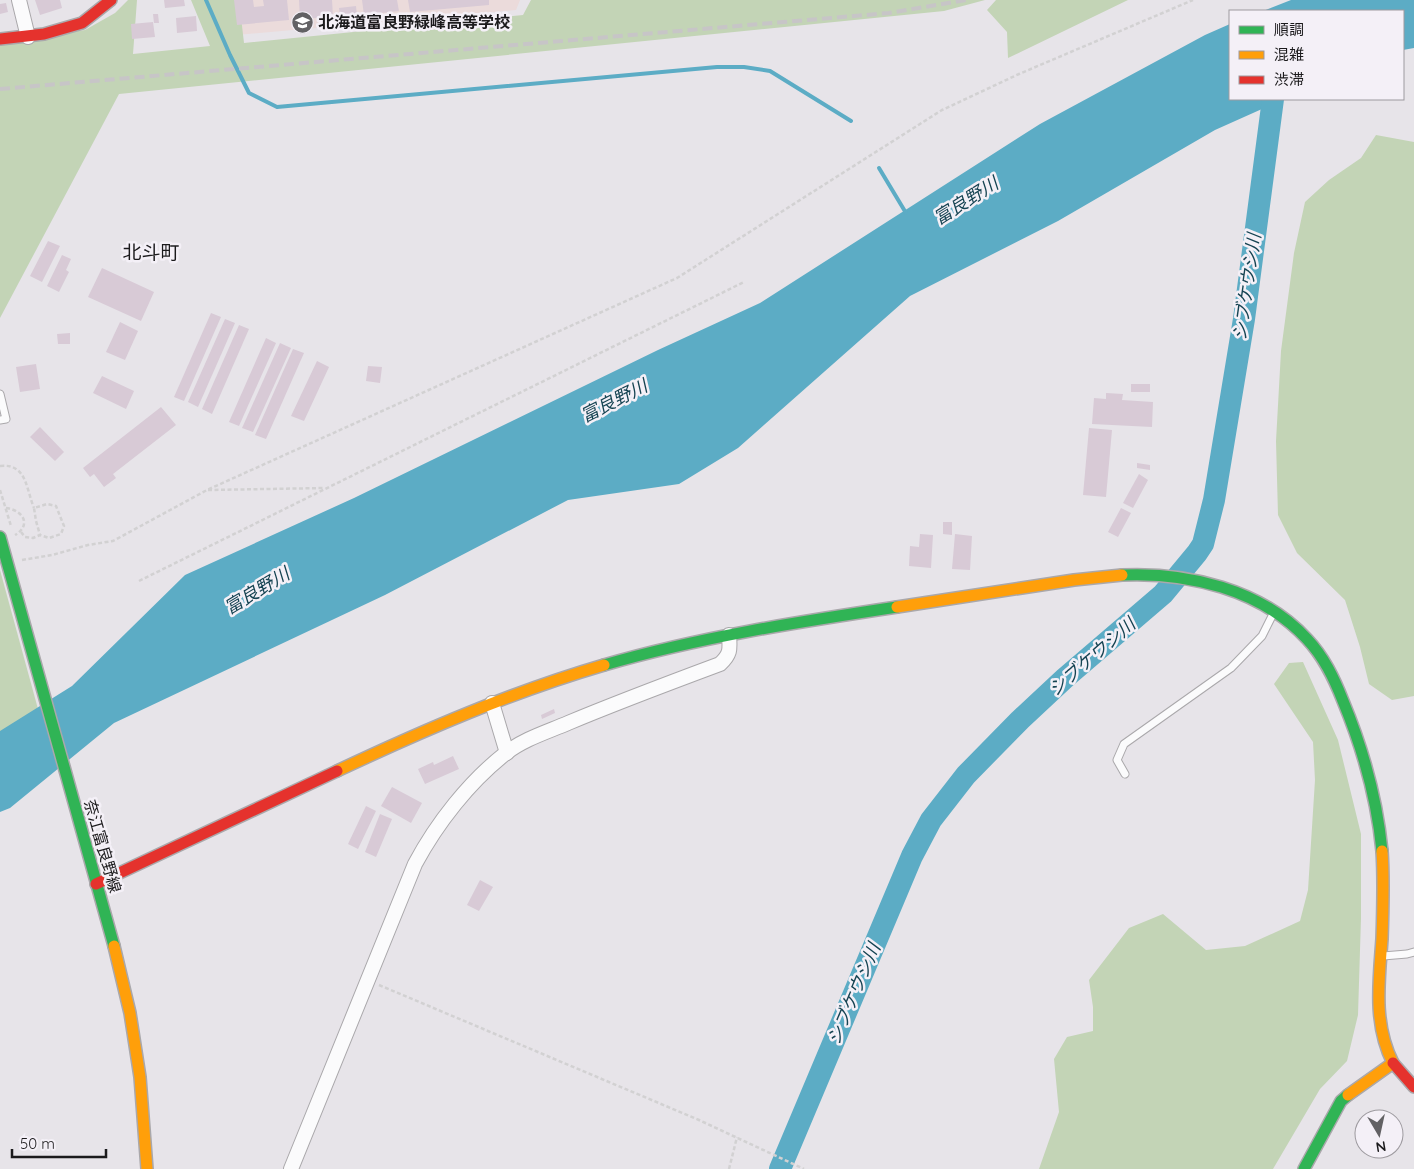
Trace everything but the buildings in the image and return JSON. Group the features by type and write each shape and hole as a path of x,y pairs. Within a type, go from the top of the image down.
{"street":[{"path":"19,0 28,36"},
{"path":"0,39 44,34 82,23 111,0"},
{"name":"奈江富良野線","path":"0,537 121,973 140,1077 147,1169"},
{"path":"96,884 422,731 492,703 611,664 730,635 1099,577 1128,574 1184,578 1223,587 1247,596 1274,612 1305,636 1324,661 1344,704 1363,756 1376,807 1382,850 1383,876 1378,1017 1383,1044 1393,1063 1414,1087"},
{"path":"290,1169 415,864 428,840 472,785 507,753 526,741 632,696 720,664 727,657 730,648 730,635"},
{"path":"492,703 507,753"},
{"path":"1304,1169 1341,1101 1353,1090 1393,1063"}],"lane":[{"path":"0,394 6,419 0,420"},
{"path":"1125,774 1117,760 1124,744 1231,668 1262,636 1274,612"},
{"path":"1381,956 1414,952"}],"path":[{"path":"24,560 113,541 207,490 677,278 942,110 1019,74 1193,0"},
{"path":"139,581 744,282"},
{"path":"0,466 18,469 26,481 40,535"},
{"path":"207,490 326,488"},
{"path":"21,532 25,537 33,538 40,535 49,538 61,534 64,526 56,506 47,504 34,508"},
{"path":"6,508 14,509 20,513 24,520 24,527 21,532 14,536"},
{"path":"367,980 699,1120 803,1168"},
{"path":"728,1169 737,1137"}],"shaded area":[{"name":"北海道富良野緑峰高等学校","path":"218,0 520,0 516,10 236,35"}],"green space":[{"path":"128,0 137,0 133,54 210,46 191,0 239,0 244,43 523,15 531,0 985,0 944,11 119,94 0,318 0,43 85,30 115,13"},
{"path":"996,0 1128,0 1008,58 1007,32 987,10"},
{"path":"1376,135 1414,142 1414,696 1392,700 1369,684 1360,647 1345,600 1297,553 1278,515 1276,441 1281,351 1294,253 1305,202 1329,180 1361,158"},
{"path":"0,570 41,720 0,744"},
{"path":"1303,662 1338,740 1361,834 1358,1015 1347,1061 1320,1089 1273,1169 1039,1169 1059,1112 1054,1059 1067,1037 1093,1031 1093,1007 1089,980 1129,928 1163,914 1206,950 1245,946 1300,921 1308,890 1315,780 1313,742 1274,684 1289,663"}],"water":[{"path":"1291,0 1414,0 1414,48 1404,50 1404,10 1266,10"},
{"name":"富良野川","path":"1229,24 1229,100 1282,100 1215,130 1058,221 910,296 738,448 679,484 568,500 385,595 114,723 10,808 0,812 0,731 72,686 185,575 354,498 658,350 760,303 1040,124 1205,35"}],"waterway":[{"path":"206,0 249,93 277,107 717,67 744,67 770,71 851,121"},
{"name":"シブケウシ川","path":"780,1169 912,856 931,820 966,775 1020,720 1065,678 1163,594 1203,544 1214,500 1244,319 1273,100"},
{"path":"879,168 906,213"}],"railway":[{"path":"0,89 889,13 966,0"}],"traffic: fast":[{"path":"0,537 114,946"},
{"path":"1122,575 1172,577 1222,587 1268,607 1289,622 1307,639 1319,653 1332,676 1357,737 1373,793 1382,851"},
{"path":"604,665 713,638 897,607"},
{"path":"1304,1169 1341,1101 1348,1095"}],"traffic: slow":[{"path":"897,607 1074,580 1122,575"},
{"path":"337,771 469,713 536,687 604,665"},
{"path":"1348,1095 1393,1063 1382,1033 1379,1002 1383,906 1382,851"},
{"path":"114,946 130,1013 140,1077 147,1169"}],"traffic: jam":[{"path":"0,39 44,34 82,23 111,0"},
{"path":"96,884 337,771"},
{"path":"1393,1063 1414,1087"}],"place":[{"name":"北海道富良野緑峰高等学校","path":"302,22"}],"district":[{"name":"北斗町","path":"151,252"}]}
